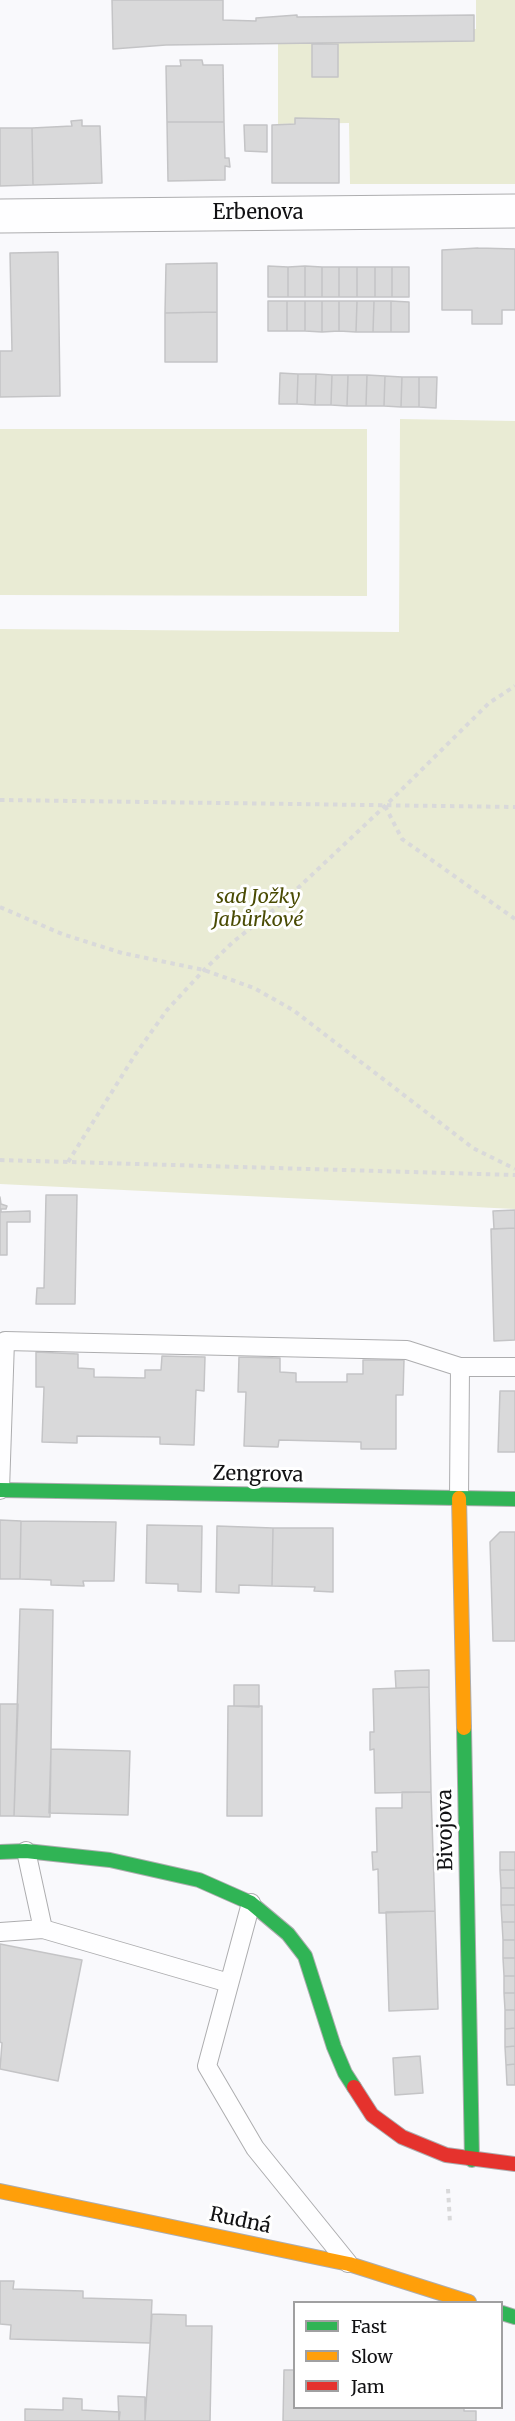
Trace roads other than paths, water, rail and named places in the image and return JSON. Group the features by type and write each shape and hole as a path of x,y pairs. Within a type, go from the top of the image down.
{"street":[{"name":"Erbenova","path":"0,216 515,212"},
{"name":"Zengrova","path":"0,1490 515,1499"},
{"name":"Bivojova","path":"459,1498 472,2160"},
{"path":"0,1852 26,1851 110,1860 199,1880 251,1903 288,1934 305,1956 341,2064 353,2089 372,2115 402,2137 446,2155 515,2164"},
{"name":"Rudná","path":"0,2191 349,2264 466,2301"}],"lane":[{"path":"0,1490 5,1341 407,1350 460,1367 515,1367"},
{"path":"459,1498 460,1367"},
{"path":"26,1851 43,1929"},
{"path":"251,1903 207,2066 255,2148 349,2264"},
{"path":"0,1932 43,1929 229,1983"}],"park label":[{"name":"sad Jožky Jabůrkové","path":"258,908"}]}
